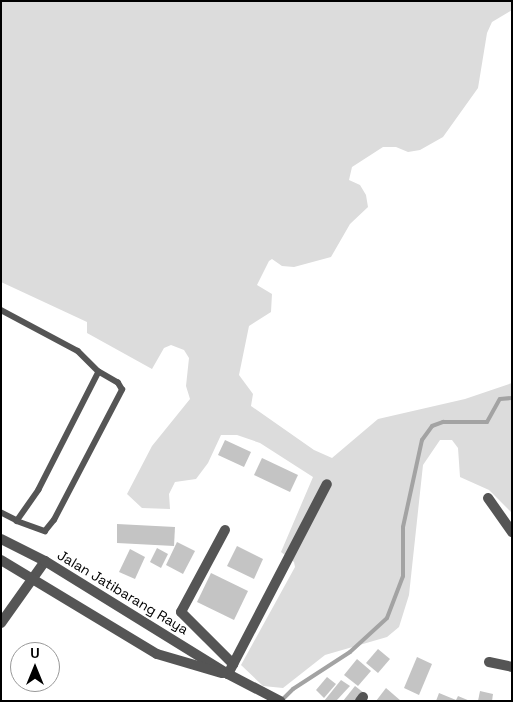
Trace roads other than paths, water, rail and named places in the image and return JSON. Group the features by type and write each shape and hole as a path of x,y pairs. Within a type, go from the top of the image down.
{"street":[{"path":"228,674 327,484"},
{"path":"488,498 512,532"},
{"path":"225,530 181,612 233,664"},
{"name":"Jalan Jatibarang Raya","path":"1,539 45,561 228,674 278,699"},
{"name":"Jalan Jatibarang Raya","path":"1,560 34,577 157,654 228,674"},
{"path":"1,623 45,561"},
{"path":"489,662 512,667"}],"lane":[{"path":"1,310 78,350 99,372 118,383 122,390 54,520 45,531 1,513"},
{"path":"17,521 39,490 99,372"}],"waterway":[{"path":"281,701 293,689 350,652 387,618 403,576 403,527 422,440 432,426 443,422 487,422 500,399 512,398"}]}
